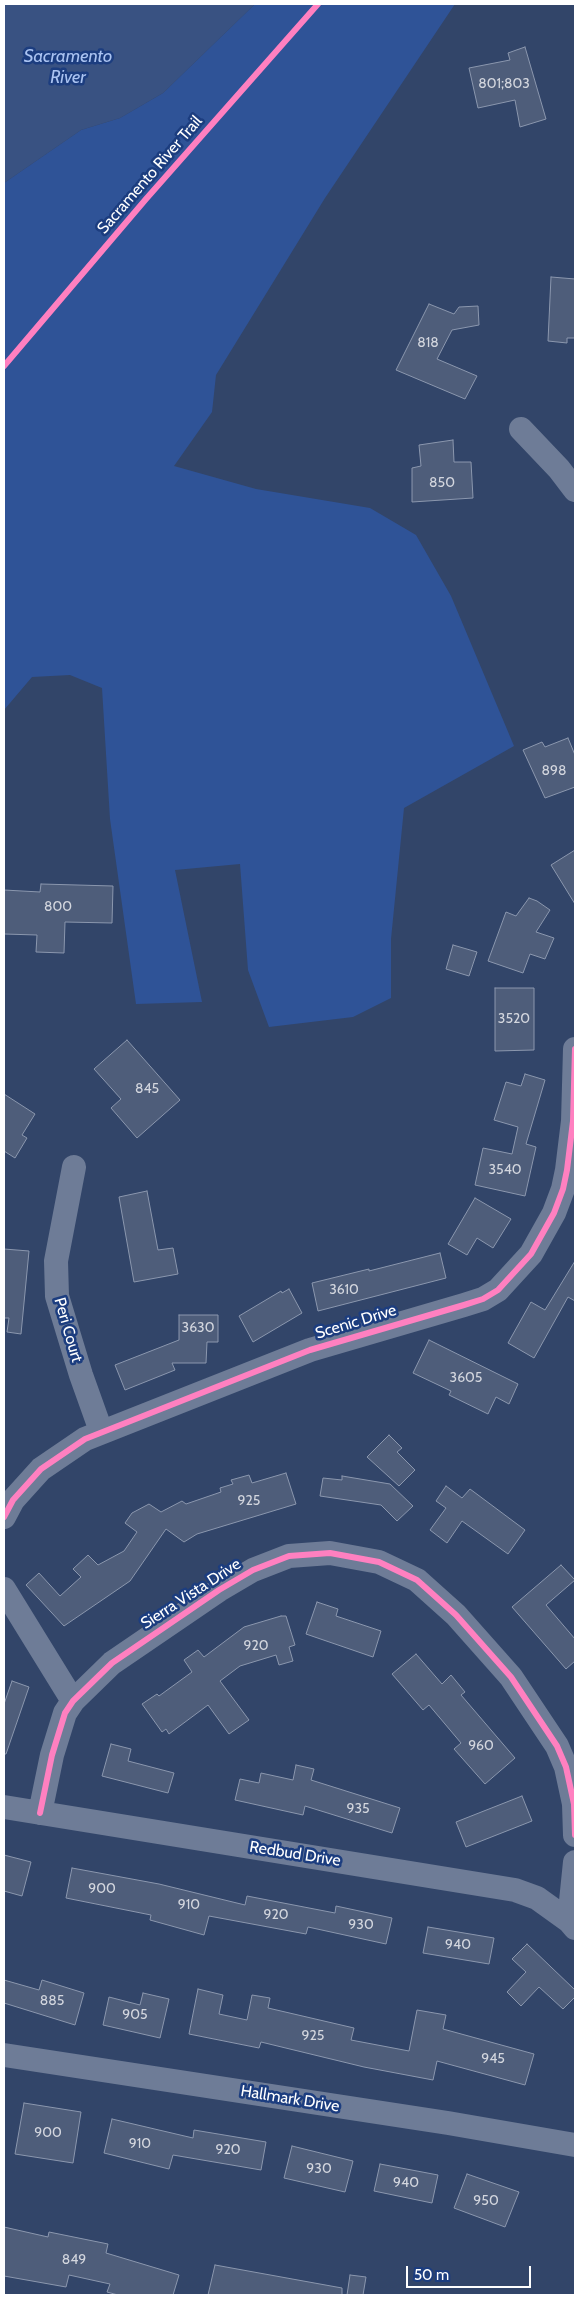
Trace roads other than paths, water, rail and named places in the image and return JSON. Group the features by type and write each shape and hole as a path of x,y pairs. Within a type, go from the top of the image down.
{"street":[{"path":"521,429 559,469 575,490"},
{"name":"Scenic Drive","path":"4,1517 13,1500 41,1469 69,1448 101,1431 310,1350 464,1305 498,1290 519,1270 531,1254 554,1213 563,1188 573,1121 575,1049"},
{"name":"Peri Court","path":"74,1166 56,1261 57,1296 81,1375 101,1431"},
{"name":"Sierra Vista Drive","path":"40,1813 54,1746 65,1713 72,1701 112,1663 219,1590 253,1570 289,1556 330,1553 368,1559 404,1572 433,1592 511,1677 557,1746 566,1767 574,1804 575,1835"},
{"path":"4,1589 72,1701"},
{"name":"Redbud Drive","path":"4,1808 516,1890 537,1898 572,1924"},
{"path":"572,1924 575,1868"},
{"name":"Hallmark Drive","path":"4,2055 448,2122 575,2145"}],"water":[{"name":"Sacramento River","path":"4,4 255,4 163,93 120,118 81,130 4,183"}]}
